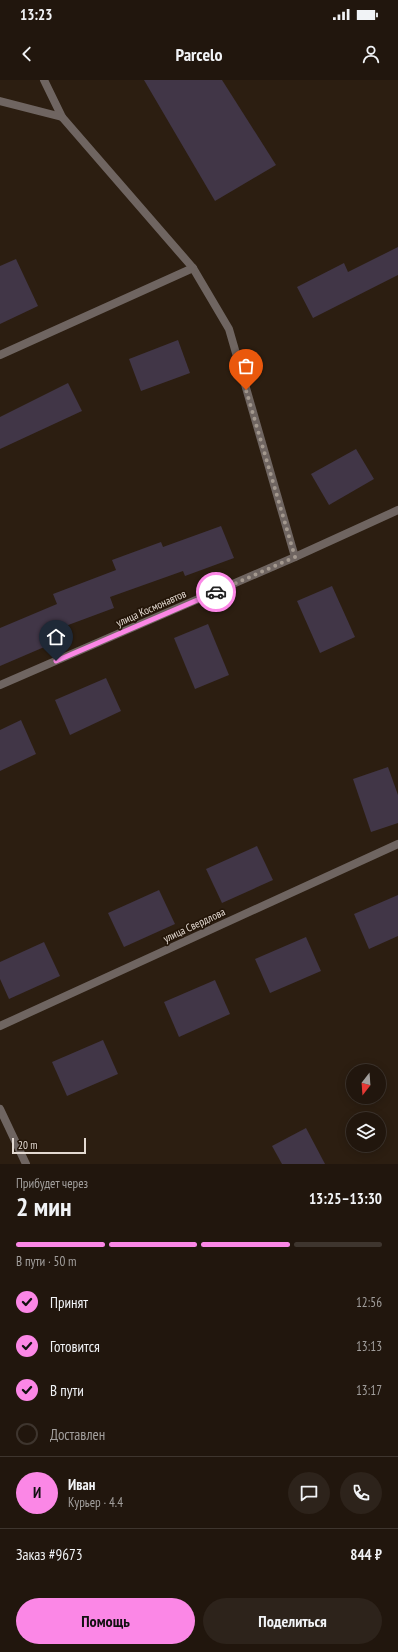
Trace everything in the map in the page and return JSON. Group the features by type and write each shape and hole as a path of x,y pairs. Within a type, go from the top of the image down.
{"street":[{"path":"44,80 62,117 193,268 229,329 295,557"},
{"path":"0,101 62,117"},
{"path":"0,355 193,268"},
{"name":"улица Космонавтов","path":"0,685 295,557 398,510"},
{"name":"улица Свердлова","path":"0,1026 398,844"},
{"path":"0,1109 26,1164"}],"building":[{"path":"144,80 222,80 276,165 215,201"},
{"path":"398,247 398,275 313,318 297,287 344,263 348,272"},
{"path":"16,259 38,306 0,324 0,266"},
{"path":"178,340 190,373 141,391 129,359"},
{"path":"68,383 82,411 0,449 0,417"},
{"path":"356,449 374,479 329,505 311,474"},
{"path":"221,526 234,558 185,576 183,571 110,597 114,608 44,634 49,645 0,666 0,628 57,604 53,594 116,570 112,560 161,542 163,547"},
{"path":"332,586 355,637 320,653 297,601"},
{"path":"208,624 229,675 195,689 174,638"},
{"path":"106,678 121,711 70,735 55,700"},
{"path":"21,720 36,754 0,771 0,730"},
{"path":"388,767 398,795 398,823 371,832 353,779"},
{"path":"257,846 273,880 222,903 206,869"},
{"path":"159,890 175,924 124,947 108,913"},
{"path":"398,895 398,936 369,949 354,914"},
{"path":"306,937 321,971 270,993 255,959"},
{"path":"44,942 60,976 9,999 0,979 0,962"},
{"path":"215,980 230,1014 179,1037 164,1002"},
{"path":"103,1040 118,1074 67,1096 52,1062"},
{"path":"306,1128 325,1164 282,1164 272,1146"}],"way so far":[{"path":"216,592 295,557 246,390"}],"route":[{"path":"56,661 216,592"}]}
